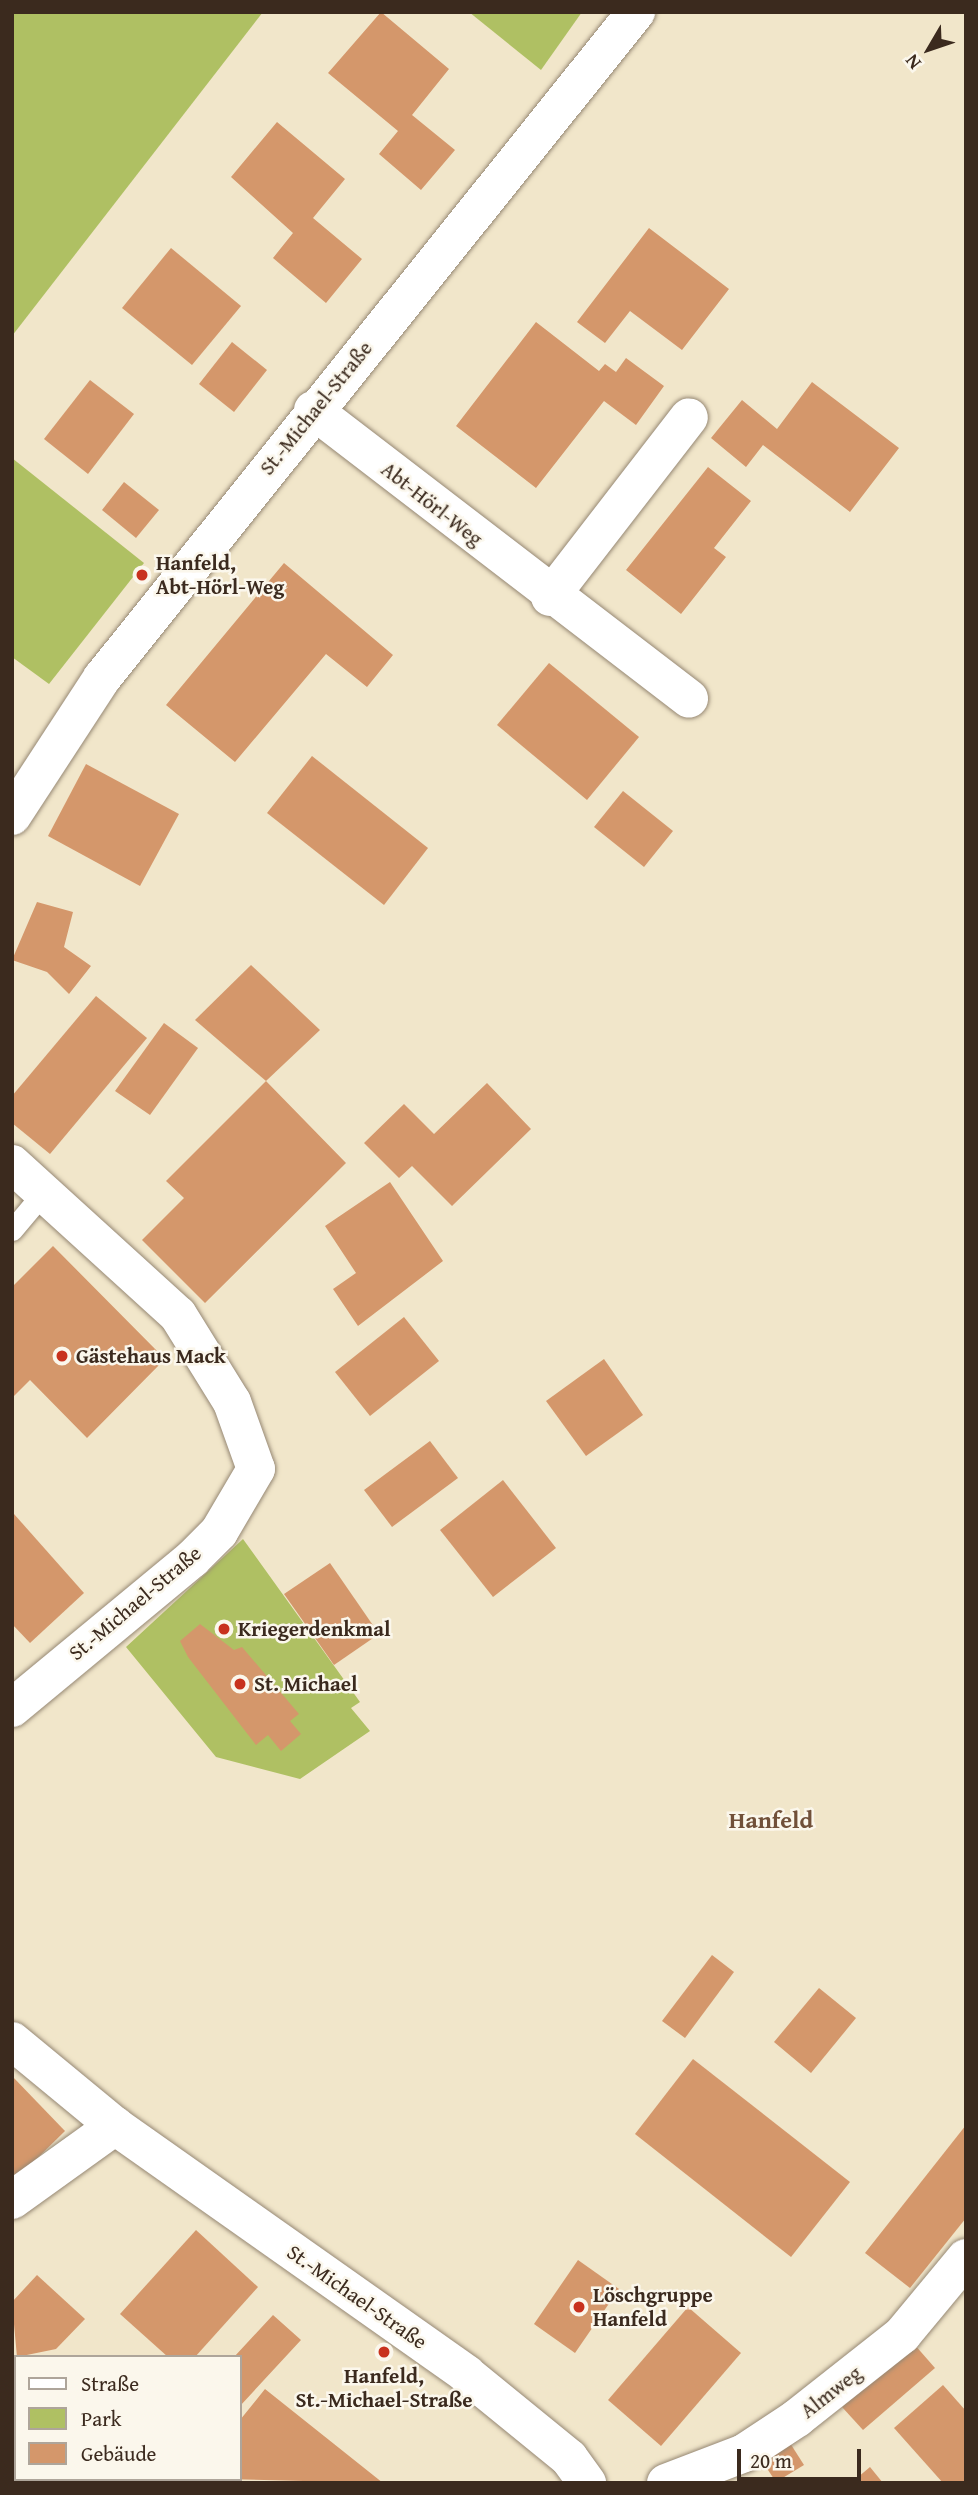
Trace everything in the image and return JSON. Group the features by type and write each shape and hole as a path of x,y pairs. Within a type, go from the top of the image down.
{"street":[{"name":"St.-Michael-Straße","path":"12,816 102,678 313,411 636,12"},
{"name":"Abt-Hörl-Weg","path":"313,411 550,597 688,699"},
{"path":"550,597 689,417"},
{"name":"St.-Michael-Straße","path":"12,1164 178,1315 232,1402 256,1469 219,1531 192,1559 12,1708"},
{"name":"St.-Michael-Straße","path":"12,2041 115,2126 466,2374 569,2458 587,2483"},
{"path":"12,2200 115,2126"},
{"name":"Almweg","path":"666,2483 744,2454 797,2418 902,2335 966,2258"}],"lane":[{"path":"12,1230 43,1193"}],"green space":[{"path":"12,12 263,12 12,336"},
{"path":"469,12 582,12 541,70"},
{"path":"12,458 144,563 49,684 12,657"},
{"path":"243,1539 360,1702 351,1708 370,1731 300,1779 216,1757 126,1647"}],"building":[{"path":"381,12 449,69 412,115 455,150 421,190 379,154 398,131 328,73"},
{"path":"277,122 345,179 313,218 362,259 326,303 273,258 293,233 231,177"},
{"path":"649,228 729,289 682,350 630,311 605,343 577,322"},
{"path":"171,248 241,306 192,365 122,308"},
{"path":"536,322 599,371 605,364 616,372 626,358 664,386 636,425 604,401 536,488 456,426"},
{"path":"232,342 267,370 234,412 199,384"},
{"path":"90,380 134,414 88,474 44,439"},
{"path":"812,382 899,448 850,512 763,445 746,467 711,438 742,400 777,429"},
{"path":"708,467 751,501 714,548 726,557 681,614 626,570"},
{"path":"124,482 159,510 136,538 102,510"},
{"path":"284,563 393,655 367,687 326,654 235,762 166,705"},
{"path":"549,663 639,737 587,800 497,725"},
{"path":"312,756 428,848 384,905 267,813"},
{"path":"86,764 179,814 140,886 48,836"},
{"path":"623,791 673,831 644,867 594,827"},
{"path":"37,902 73,912 64,947 91,966 69,994 47,972 12,960"},
{"path":"251,965 320,1030 266,1081 195,1020"},
{"path":"96,996 147,1038 50,1154 12,1123 12,1096"},
{"path":"164,1023 198,1048 150,1115 115,1091"},
{"path":"266,1081 346,1163 205,1303 142,1240 184,1198 166,1181"},
{"path":"487,1083 531,1129 452,1206 412,1166 399,1178 364,1143 404,1104 434,1134"},
{"path":"390,1182 443,1261 358,1326 333,1289 356,1273 325,1226"},
{"path":"53,1246 165,1359 87,1438 30,1380 12,1398 12,1287"},
{"path":"404,1317 439,1361 370,1416 335,1372"},
{"path":"604,1359 643,1415 586,1456 546,1401"},
{"path":"430,1441 458,1478 392,1527 364,1490"},
{"path":"503,1480 556,1548 493,1597 440,1530"},
{"path":"14,1514 84,1593 30,1643 12,1624"},
{"path":"330,1563 379,1634 334,1665 284,1594"},
{"name":"St. Michael","path":"200,1624 234,1650 242,1647 299,1714 290,1721 301,1734 281,1751 268,1735 256,1745 188,1657 180,1641"},
{"path":"712,1955 734,1972 685,2038 662,2021"},
{"path":"819,1988 856,2018 811,2073 774,2042"},
{"path":"693,2059 850,2182 791,2257 635,2134"},
{"path":"12,2076 65,2131 12,2183"},
{"path":"966,2125 966,2218 910,2288 865,2253"},
{"path":"196,2230 258,2287 197,2355 166,2355 120,2314"},
{"path":"578,2260 619,2289 575,2353 534,2324"},
{"path":"37,2275 85,2319 56,2349 17,2355 12,2302"},
{"path":"688,2307 741,2353 661,2446 608,2400"},
{"path":"273,2315 301,2340 242,2404 242,2355 236,2355"},
{"path":"914,2344 935,2368 863,2430 842,2407"},
{"path":"943,2385 966,2411 966,2483 943,2483 894,2428"},
{"path":"265,2389 383,2483 242,2479 242,2418"},
{"path":"790,2443 804,2465 776,2482 762,2461"},
{"path":"870,2467 883,2483 851,2483"}],"place":[{"name":"Hanfeld, Abt-Hörl-Weg","path":"142,575"},
{"name":"Gästehaus Mack","path":"62,1356"},
{"name":"Kriegerdenkmal","path":"224,1629"},
{"name":"St. Michael","path":"240,1684"},
{"name":"Löschgruppe Hanfeld","path":"579,2307"},
{"name":"Hanfeld, St.-Michael-Straße","path":"384,2352"}],"district":[{"name":"Hanfeld","path":"771,1820"}]}
